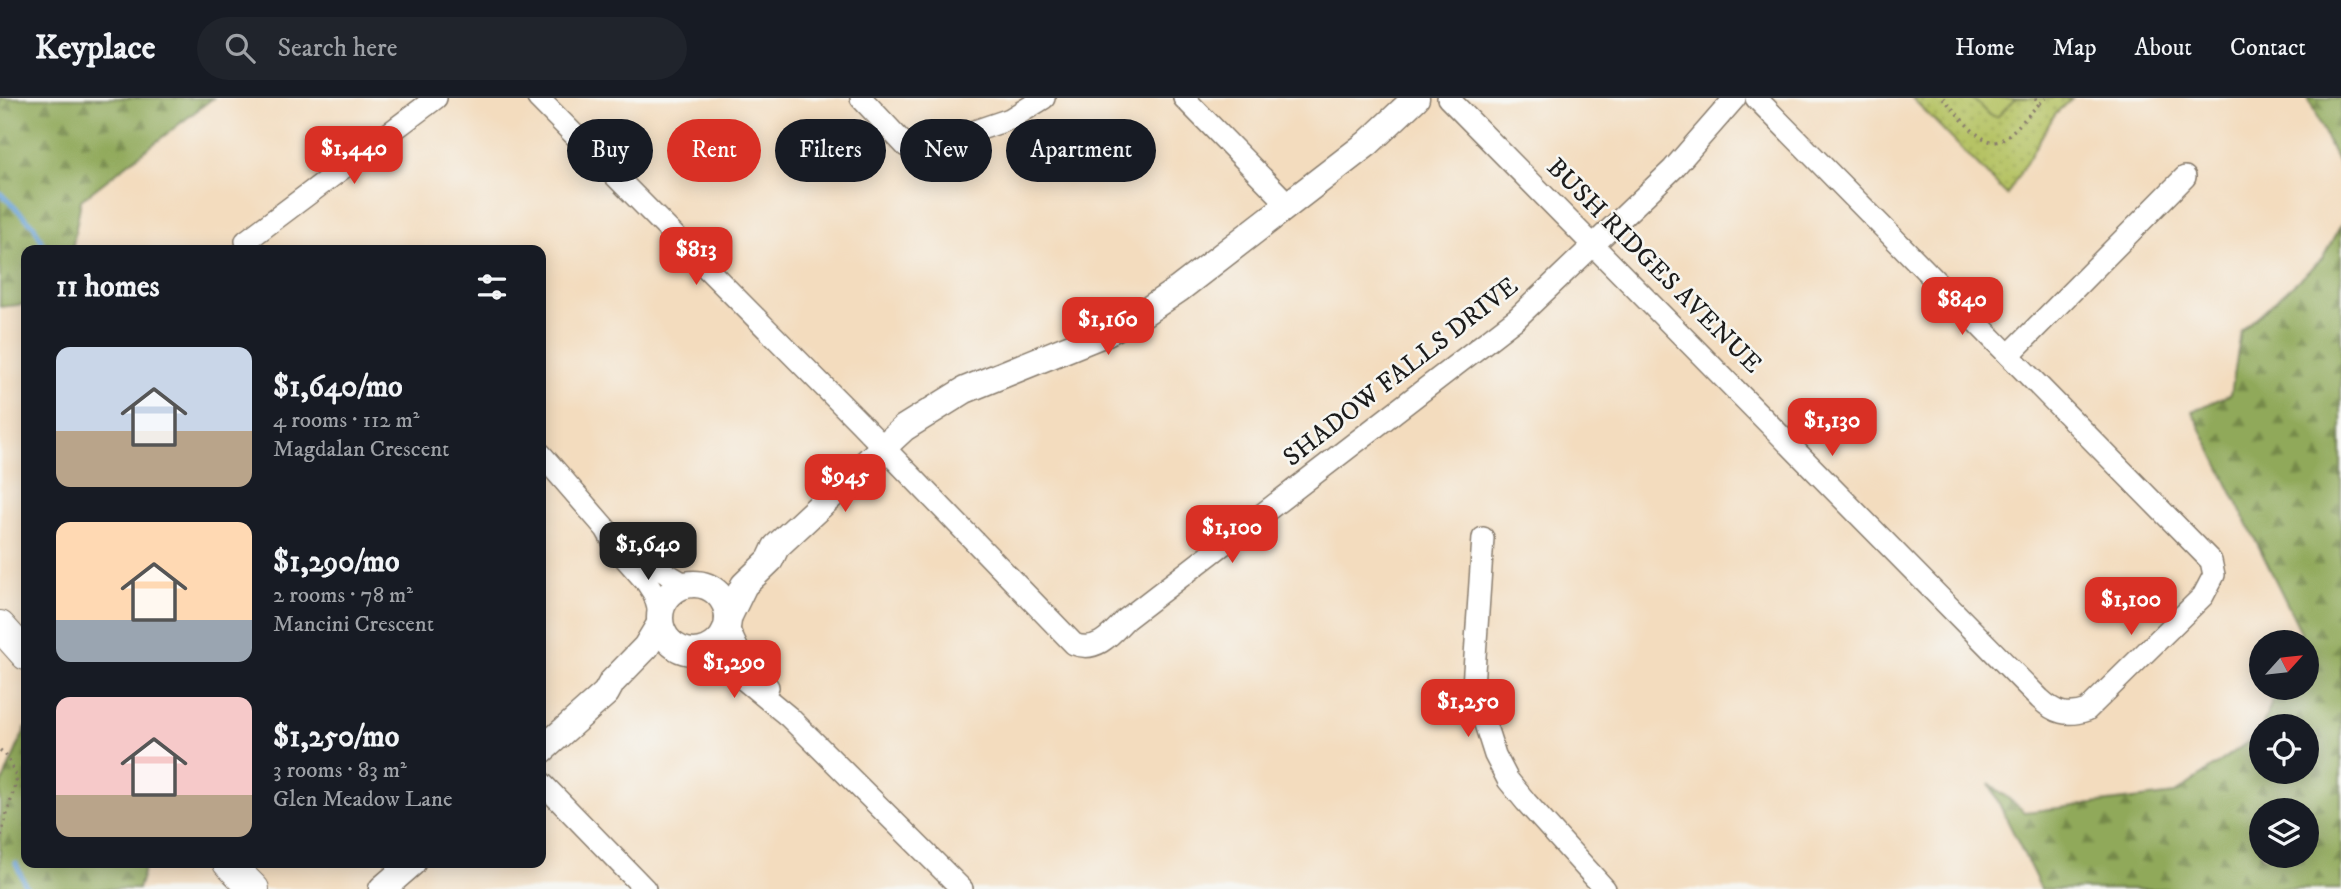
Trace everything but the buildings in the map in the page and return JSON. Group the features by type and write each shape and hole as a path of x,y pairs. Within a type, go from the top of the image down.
{"main road":[{"path":"0,626 21,649"},
{"path":"233,868 254,889"}],"street":[{"path":"246,241 436,98"},
{"name":"SHADOW FALLS DRIVE","path":"538,98 1074,643 1083,647 1090,647 1108,637 1125,620 1462,363 1541,298 1595,245"},
{"path":"861,98 906,146 917,150 928,149 1010,119 1044,98"},
{"path":"1184,98 1289,205"},
{"path":"606,694 619,690 660,662 695,652 720,640 744,585 770,560 776,547 904,428 965,390 1103,334 1142,314 1179,289 1368,143 1416,98"},
{"name":"BUSH RIDGES AVENUE","path":"1448,98 2040,699 2063,714 2076,714 2087,710 2203,596 2214,575 2211,561 1756,98"},
{"path":"1595,245 1672,169 1735,98"},
{"path":"2009,355 2185,177"},
{"path":"546,460 606,529 618,549 647,583 654,594 665,637 671,644 731,669 789,718 962,889"},
{"path":"606,529 624,540 652,565 717,594 726,607 727,622 740,654 770,689 789,718"},
{"path":"1483,538 1473,686 1495,755 1508,780 1526,802 1605,889"},
{"path":"546,747 606,694 612,682 646,648 660,620 666,597 677,588 733,573 763,552 776,547"},
{"path":"546,787 645,889"},
{"path":"382,889 406,868"}],"path":[{"path":"1943,98 1980,138 1990,142 2001,141 2046,98"},
{"path":"2035,98 2040,103"},
{"path":"0,750 7,756 17,778 0,839"}],"green space":[{"path":"0,98 213,98 81,200 73,245 21,245 21,305 0,307"},
{"path":"1912,98 2072,98 2055,114 2007,195"},
{"path":"1972,98 2016,98 1997,117 1989,115"},
{"path":"2308,98 2341,98 2341,170"},
{"path":"2341,225 2341,889 2041,889 1989,783 2025,812 2175,794 2249,741 2249,784 2319,784 2319,714 2267,714 2273,700 2319,700 2319,630 2300,630 2192,411 2231,394 2241,331 2322,259"},
{"path":"21,739 21,868 144,868 138,889 0,889 0,788"}],"waterway":[{"path":"0,193 34,226 44,245"},
{"path":"16,863 27,889"}]}
